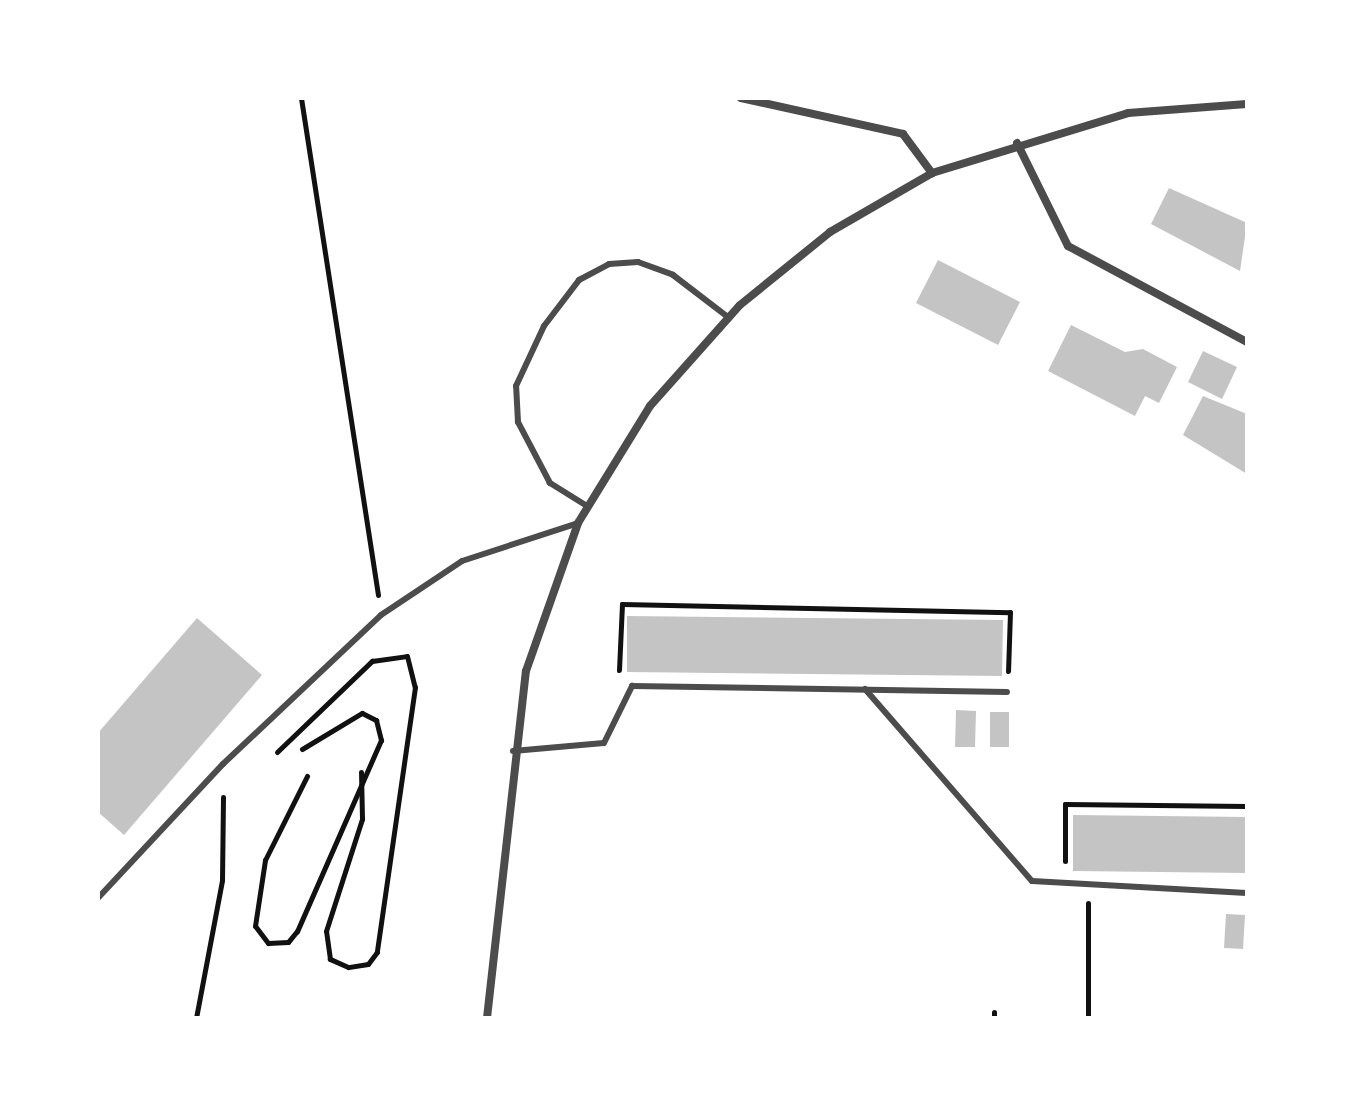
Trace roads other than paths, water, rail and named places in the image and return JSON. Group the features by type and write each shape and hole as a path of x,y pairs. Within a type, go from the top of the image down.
{"street":[{"path":"741,98 903,134 932,173"},
{"path":"487,1018 513,751 526,671 578,523 650,406 729,318 830,232 932,173 1017,143 1128,113 1247,104"},
{"path":"1017,143 1068,246 1247,342"}],"lane":[{"path":"587,506 550,483 518,422 516,386 544,326 579,280 609,264 638,262 673,275 729,318"},
{"path":"98,898 223,764 381,615 462,561 578,523"},
{"path":"513,751 604,743 632,686 1007,692"},
{"path":"865,689 1032,881 1088,890 1247,893"}]}
